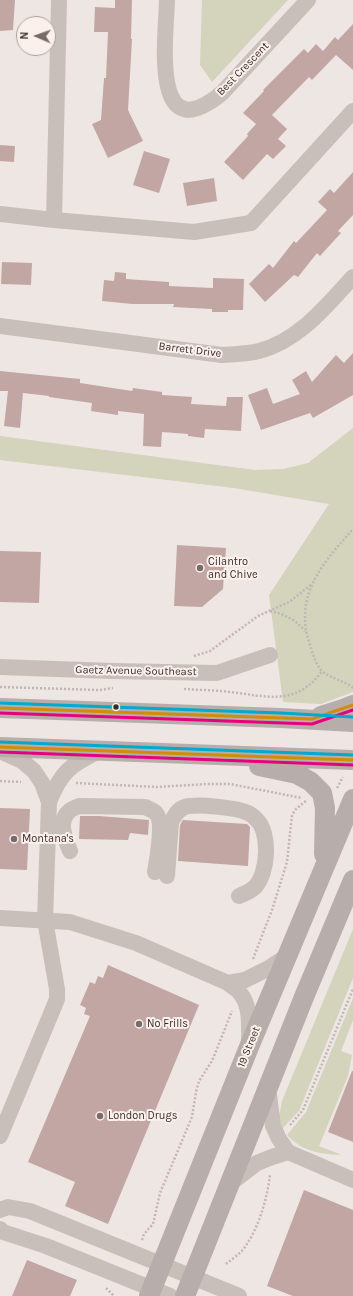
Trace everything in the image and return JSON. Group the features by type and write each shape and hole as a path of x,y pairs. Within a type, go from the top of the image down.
{"main road":[{"path":"312,719 343,709 353,704"},
{"path":"0,708 312,719 353,722"},
{"path":"0,747 218,756 349,767"},
{"path":"218,756 297,774 317,787 322,793 325,808 324,868"},
{"name":"19 Street","path":"151,1292 249,1047 353,799"},
{"path":"184,1296 352,883"}],"street":[{"path":"54,220 59,0"},
{"name":"Best Crescent","path":"167,0 165,72 168,88 173,102 180,108 188,109 202,106 212,101 222,93 308,0"},
{"path":"0,214 194,232 251,223 353,111"},
{"name":"Barrett Drive","path":"0,326 222,355 241,354 260,351 290,337 314,318 353,277"},
{"name":"Gaetz Avenue Southeast","path":"0,667 217,673 270,655"},
{"path":"49,802 60,779 68,769 79,760 99,750"},
{"path":"0,751 22,761 34,771 42,783 49,802 45,920 58,988 57,999 0,1136"},
{"path":"70,851 63,834 64,817 73,808 79,806 145,807 156,813 160,823 161,874 171,822 175,814 180,809 187,806 195,806 231,809 249,813 257,820 266,838 266,858 255,888 239,896"},
{"path":"0,918 70,922 136,943 228,983 240,993 247,1008 249,1047"},
{"path":"228,983 245,980 269,968 287,956"},
{"path":"268,1087 274,1126 279,1139 288,1152 353,1180"},
{"path":"230,1183 264,1160 288,1152"},
{"path":"0,1210 8,1207 30,1212 239,1296"},
{"path":"0,1229 3,1232 40,1244 151,1292 170,1296"}],"path":[{"path":"353,529 333,552 311,585 307,598 305,614 305,631 316,663 322,671 348,683 353,689"},
{"path":"189,656 195,656 210,651 258,616 289,602 311,585"},
{"path":"270,611 290,618 299,624 305,631"},
{"path":"178,689 228,692 269,697 286,696 311,685 322,671"},
{"path":"0,687 100,690 116,687"},
{"path":"336,788 349,767"},
{"path":"0,781 25,781"},
{"path":"71,782 157,787 197,784 225,784 238,785 282,795 309,799 296,809 292,815 287,862 272,910 251,962"},
{"path":"289,1127 303,1110 353,988"},
{"path":"144,1234 152,1224 160,1193 192,1117 196,1092 200,1081 212,1061 235,1006"},
{"path":"226,1264 244,1248 254,1232 264,1206 271,1170"}],"green space":[{"path":"202,0 288,0 212,82 200,65"},
{"path":"353,428 353,692 321,704 283,702 269,595 329,504 234,488 0,460 0,436 255,470 283,469 308,463"},
{"path":"353,929 353,978 299,1111 282,1129 279,1117 282,1101"},
{"path":"353,998 353,1020 341,1051 352,1055 348,1076 319,1146 342,1155 319,1153 306,1149 293,1141 287,1135 306,1112"}],"building":[{"path":"0,0 15,0 13,30 0,31"},
{"path":"115,0 132,0 132,39 128,110 143,141 108,158 92,124 101,120 104,78 106,78 108,32 94,32 95,7 115,8"},
{"path":"353,24 353,70 336,55 312,80 309,77 272,115 287,129 278,139 286,146 273,159 267,154 243,180 224,162 248,136 247,134 256,124 243,113 264,91 263,90 304,49 308,53 316,44 323,51 335,37 338,40"},
{"path":"0,145 15,146 14,162 0,161"},
{"path":"144,151 170,159 159,193 133,185"},
{"path":"353,172 353,215 338,231 341,233 320,256 317,253 298,277 294,275 265,302 249,284 269,264 273,268 294,241 296,243 327,210 318,202 330,189 334,193"},
{"path":"214,178 217,201 187,206 183,183"},
{"path":"2,262 32,263 31,285 1,284"},
{"path":"115,272 126,273 126,279 169,282 169,286 213,288 213,278 244,279 243,310 212,312 212,309 173,307 174,304 132,304 102,301 104,280 114,281"},
{"path":"353,353 353,395 313,418 310,413 261,430 248,395 267,388 273,404 300,394 292,380 306,371 312,382 336,355 344,363"},
{"path":"0,371 80,379 80,383 132,391 133,388 162,392 162,395 192,397 191,404 226,406 227,397 243,397 241,431 205,429 204,438 188,436 188,434 162,432 161,447 143,446 144,414 118,411 118,415 91,411 92,403 23,393 20,428 4,426 8,391 0,391"},
{"name":"Cilantro and Chive","path":"177,545 226,548 223,589 202,607 174,606"},
{"path":"0,551 41,552 39,603 0,602"},
{"name":"Montana's","path":"0,808 30,809 27,870 0,869"},
{"path":"80,816 149,820 148,835 130,833 128,840 79,839"},
{"path":"183,820 247,824 250,827 248,866 178,861 180,825"},
{"name":"London Drugs","path":"108,965 199,1005 108,1224 65,1206 75,1182 28,1162 90,1016 84,1014 86,1008 80,1005 90,982 95,984 98,976 103,978"},
{"path":"353,1071 353,1142 328,1132"},
{"path":"304,1190 353,1210 353,1296 293,1296 267,1286"},
{"path":"27,1260 77,1280 70,1296 12,1296"}],"transit line":[{"path":"0,703 353,717"},
{"path":"0,708 312,719 353,705"},
{"path":"0,713 312,724 353,710"},
{"path":"0,742 353,755"},
{"path":"0,747 353,760"},
{"path":"0,752 353,765"}],"place":[{"name":"Cilantro and Chive","path":"200,568"},
{"name":"Montana's","path":"14,839"},
{"name":"No Frills","path":"139,1024"},
{"name":"London Drugs","path":"100,1116"}]}
